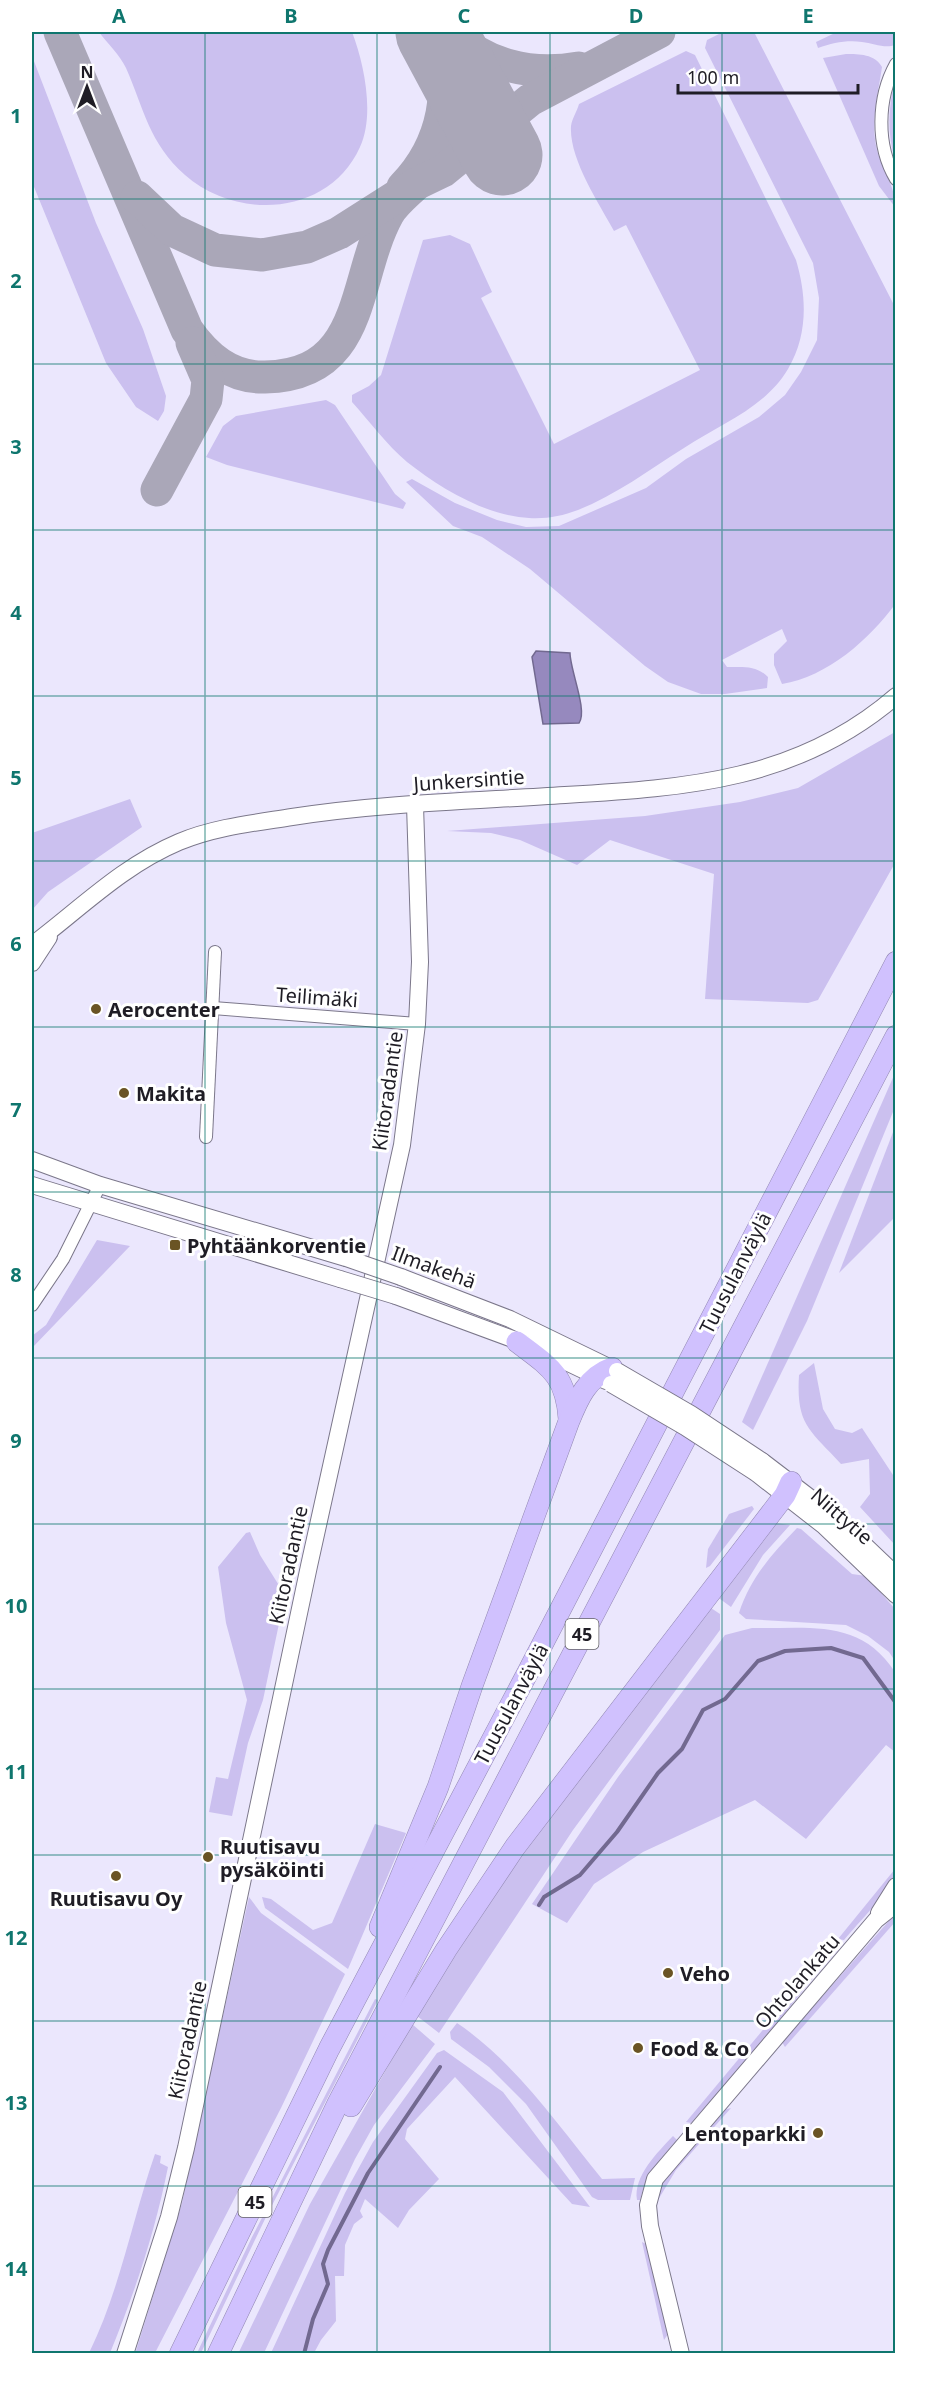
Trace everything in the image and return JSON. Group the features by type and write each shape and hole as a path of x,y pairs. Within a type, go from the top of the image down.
{"highway":[{"name":"Tuusulanväylä","path":"180,2354 329,2049 533,1662 896,962"},
{"name":"Tuusulanväylä","path":"218,2354 338,2103 896,1036"},
{"path":"518,1342 544,1361 564,1385 569,1421"},
{"path":"329,2049 438,1787 472,1686 581,1392 609,1375"},
{"path":"274,2235 446,1950 515,1847 788,1489"}],"main road":[{"name":"Junkersintie","path":"32,945 115,878 180,842 232,826 315,813 662,789 747,774 800,756 844,734 896,696"},
{"name":"Kiitoradantie","path":"125,2354 169,2217 186,2148 309,1566 398,1165 417,1024 420,962 415,805"},
{"name":"Junkersintie","path":"32,963 54,928"},
{"name":"Ilmakehä","path":"32,1160 100,1185 346,1258 510,1319 609,1375 685,1427 759,1467 788,1489"},
{"name":"Ilmakehä","path":"32,1185 396,1296 609,1375"},
{"name":"Niittytie","path":"788,1489 865,1543 896,1575"},
{"name":"Niittytie","path":"788,1489 896,1595"},
{"name":"Ohtolankatu","path":"876,1920 882,1905 896,1886"},
{"name":"Ohtolankatu","path":"681,2354 650,2226 648,2205 655,2179 876,1920 896,1904"},
{"name":"Kiitoradantie","path":"118,2354 133,2324"}],"street":[{"path":"896,64 884,97 882,130 884,148 896,179"},
{"path":"206,1137 215,952"},
{"name":"Teilimäki","path":"213,1008 417,1024"},
{"path":"32,1305 63,1259 100,1185"}],"shaded area":[{"path":"99,32 352,32 366,89 367,120 360,147 346,170 327,187 305,198 280,204 255,205 230,200 206,190 185,175 163,151 149,125 123,63"},
{"path":"723,32 754,32 895,307 896,603 860,643 831,665 815,673 782,684 774,665 774,654 787,641 782,629 722,660 727,667 759,670 768,677 767,688 725,694 701,694 668,682 645,666 530,569 482,537 453,526 406,482 412,479 455,503 497,520 526,527 559,526 646,488 686,459 759,417 785,395 801,372 817,340 819,298 813,263 705,48 707,40"},
{"path":"837,32 895,32 895,45 883,46 850,41 818,48 816,42"},
{"path":"686,51 695,55 796,260 804,302 804,316 795,356 778,383 754,405 632,482 592,504 560,515 529,518 496,512 464,499 407,462 385,441 352,402 352,395 369,386 381,375 423,240 450,235 470,244 492,292 481,298 554,444 700,370 626,225 614,231 593,194 575,152 571,126 579,104"},
{"path":"846,54 871,57 882,67 874,129 877,150 893,192 895,207 879,186 823,58"},
{"path":"32,56 96,223 143,329 166,396 164,411 158,421 136,407 106,363 32,182"},
{"path":"895,80 896,160 889,120"},
{"path":"326,400 335,405 395,494 406,503 403,509 227,465 206,457 223,426 236,416"},
{"path":"536,651 570,653 580,700 579,723 543,724 532,657"},
{"path":"895,732 895,863 818,1000 808,1003 705,999 714,874 610,840 577,865 520,840 491,833 447,831 645,816 740,802 798,788"},
{"path":"130,799 142,827 48,892 32,910 32,833"},
{"path":"895,1073 895,1107 807,1321 753,1430 742,1422"},
{"path":"895,1127 895,1217 839,1273"},
{"path":"97,1240 130,1246 32,1348 32,1336 46,1325"},
{"path":"814,1363 823,1409 835,1429 852,1433 862,1428 895,1478 895,1545 860,1507 870,1494 869,1459 841,1464 807,1425 800,1405 799,1375"},
{"path":"752,1506 754,1509 710,1566 706,1568 708,1549 729,1514"},
{"path":"776,1523 790,1525 763,1555 731,1607 716,1596"},
{"path":"797,1528 852,1574 866,1576 895,1609 895,1661 889,1652 868,1636 846,1625 746,1619 739,1613 756,1578"},
{"path":"250,1532 260,1555 285,1595 263,1700 248,1743 232,1816 209,1812 216,1777 228,1779 247,1700 226,1623 218,1567 246,1533"},
{"path":"708,1606 720,1614 720,1630 573,1830 439,2033 417,2016 424,2002 537,1833"},
{"path":"752,1628 832,1630 866,1642 881,1655 895,1672 895,1752 886,1745 806,1839 755,1800 643,1852 594,1884 567,1923 532,1904 618,1777 725,1635"},
{"path":"375,1824 406,1833 348,1969 265,1908 262,1897 271,1899 313,1930 332,1923"},
{"path":"895,1869 889,1886 874,1906 844,1940 838,1939"},
{"path":"249,1897 261,1913 345,1974 281,2108 155,2353 135,2354 182,2203"},
{"path":"895,1914 895,1922 785,2047 782,2042"},
{"path":"828,1952 829,1958 748,2059 691,2123 686,2122"},
{"path":"375,1999 378,2000 265,2219 201,2353 197,2353 252,2237"},
{"path":"457,2023 498,2056 517,2075 602,2179 635,2178 630,2200 598,2200 592,2197 526,2104 489,2067 451,2039 450,2032"},
{"path":"412,2024 435,2044 374,2125 355,2159 264,2353 238,2354 310,2204"},
{"path":"444,2050 503,2092 590,2207 572,2204 455,2077 407,2129 405,2139 439,2179 409,2210 398,2228 365,2199 360,2211 363,2217 354,2224 345,2245 344,2276 335,2276 336,2321 314,2353 271,2353 345,2193 373,2142 437,2053"},
{"path":"731,2108 676,2170 658,2200 659,2188 664,2177 723,2110"},
{"path":"673,2136 677,2140 654,2168 640,2200 637,2200 639,2182 643,2173"},
{"path":"155,2154 161,2156 160,2163 168,2167 151,2238 136,2284 110,2353 89,2353 109,2305"},
{"path":"642,2242 646,2244 668,2334 664,2340"}],"waterway":[{"path":"539,1905 544,1897 580,1875 617,1832 658,1773 682,1749 703,1710 725,1699 758,1661 785,1651 831,1648 863,1658 896,1703"},
{"path":"304,2354 313,2319 328,2284 323,2264 328,2250 368,2173 440,2067"}],"taxiway":[{"path":"60,32 187,330 202,349 230,370 265,377 298,372 322,360 339,342 351,319 388,214 416,184"},
{"path":"403,187 428,153 442,114 444,73 433,32"},
{"path":"448,32 478,53 509,66 543,71 579,68"},
{"path":"137,197 172,230 215,250 262,255 307,247 339,233 416,184 443,171 530,100 659,32"},
{"path":"157,490 206,399 208,380 192,343"}],"runway":[{"path":"436,32 502,155"}],"place":[{"name":"Aerocenter","path":"96,1009"},
{"name":"Makita","path":"124,1093"},
{"name":"Pyhtäänkorventie","path":"175,1245"},
{"name":"Ruutisavu pysäköinti","path":"208,1857"},
{"name":"Ruutisavu Oy","path":"116,1876"},
{"name":"Veho","path":"668,1973"},
{"name":"Food & Co","path":"638,2048"},
{"name":"Lentoparkki","path":"818,2133"}]}
